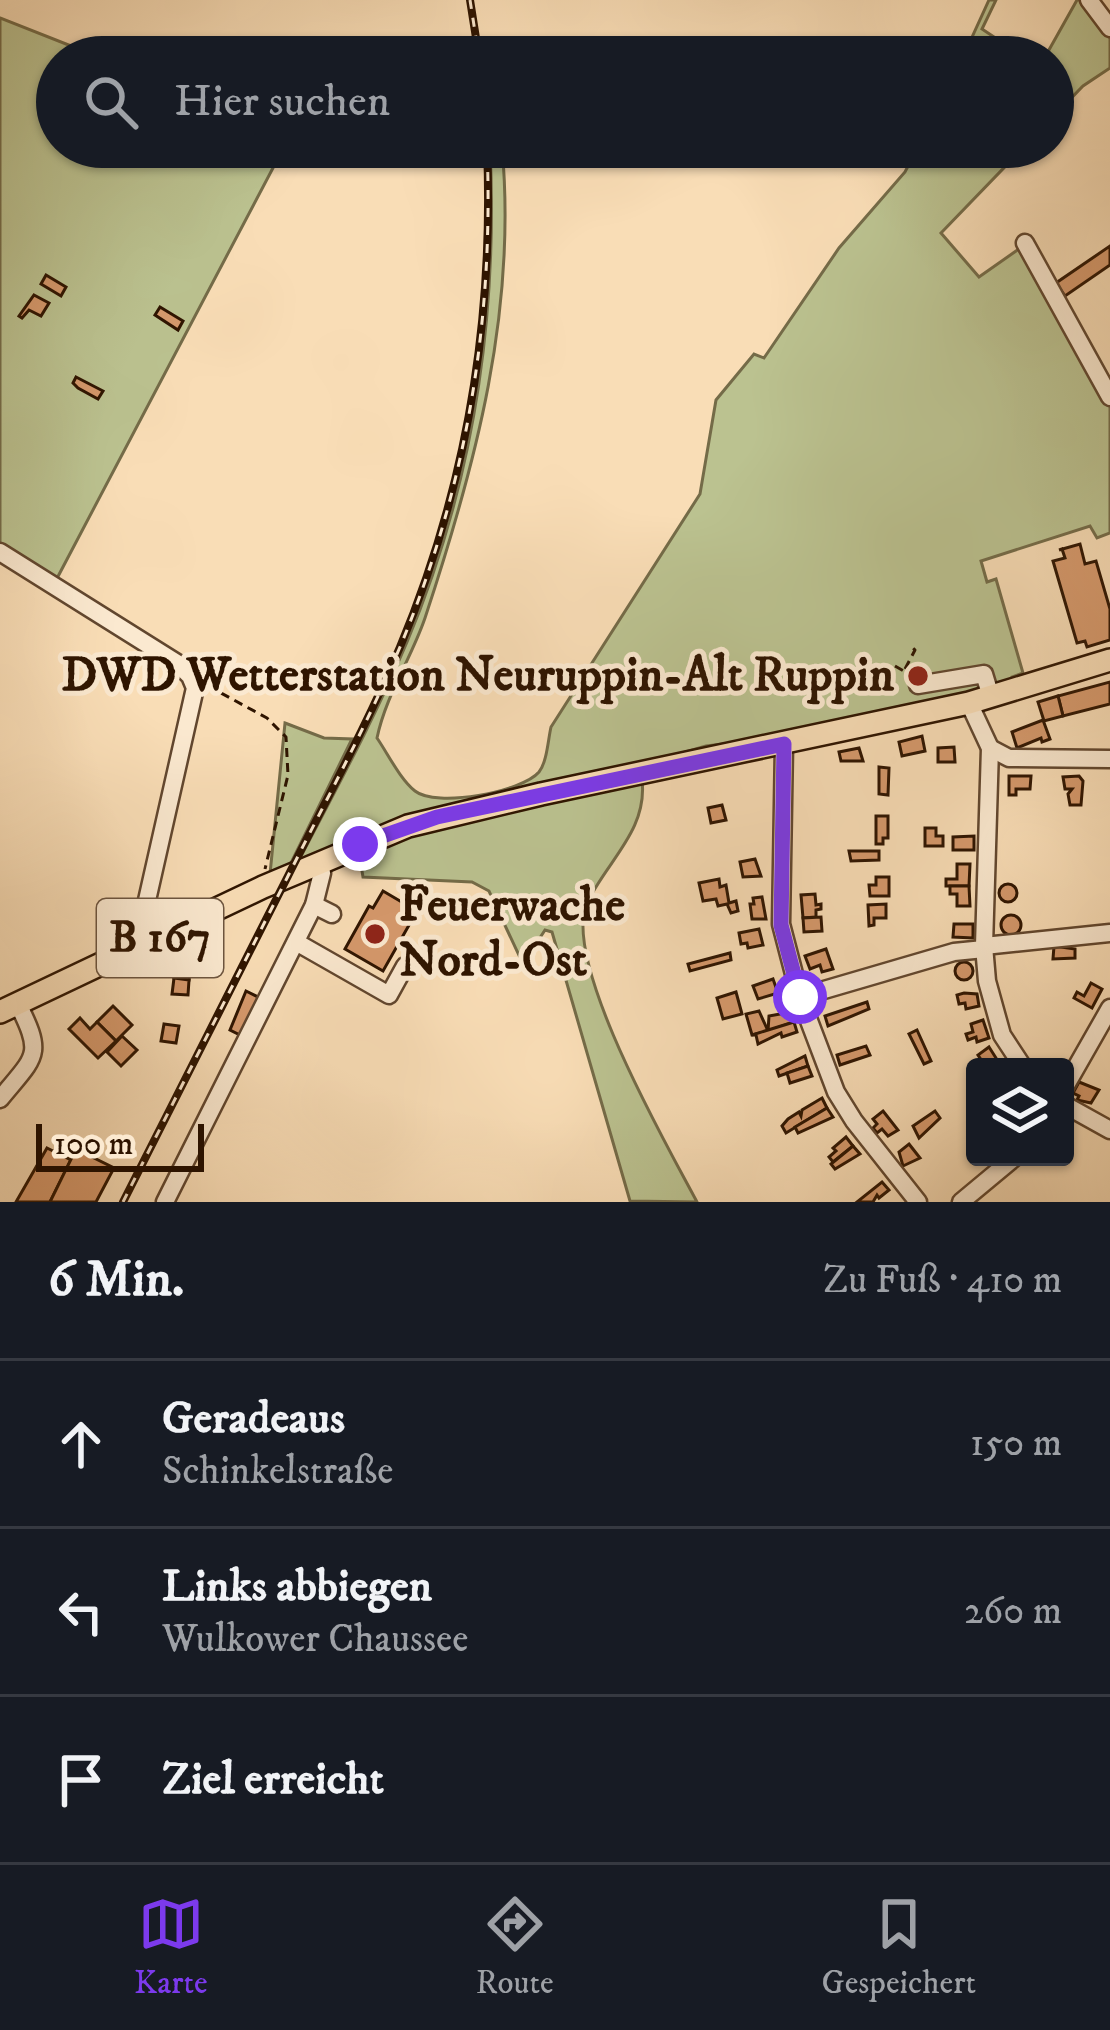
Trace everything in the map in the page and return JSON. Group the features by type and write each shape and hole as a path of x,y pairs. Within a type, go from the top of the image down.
{"main road":[{"name":"B 167","path":"9,1008 319,862 437,817 980,700 1110,665"}],"street":[{"path":"1089,0 1110,28"},
{"path":"1025,243 1110,397"},
{"path":"0,552 177,663 195,688 136,949"},
{"path":"918,685 984,674 980,700 990,748 984,948 992,1008 1016,1058"},
{"path":"784,744 781,925 800,997 836,1092 918,1202"},
{"path":"990,748 1009,758 1110,760"},
{"path":"165,1202 314,905 322,873 319,862"},
{"path":"314,905 332,914"},
{"path":"800,997 954,952 1110,933"},
{"path":"296,942 389,994 405,965"},
{"path":"0,1099 34,1052 35,1039 9,1008"},
{"path":"1074,1071 1110,1008"},
{"path":"1074,1110 1110,1130"},
{"path":"961,1202 1004,1166"}],"path":[{"path":"895,666 904,671 915,650 912,646"},
{"path":"190,676 267,718 286,737 288,775 263,887"}],"green space":[{"path":"989,0 996,0 982,29 992,36 973,36"},
{"path":"1077,0 1089,0 1110,28 1110,68 1074,95 1074,36 1057,36"},
{"path":"0,18 46,36 36,36 36,168 273,168 54,584 0,550"},
{"path":"490,168 503,168 498,327 476,444 425,618 377,738 415,791 441,798 479,795 515,786 539,772 551,727 700,494 716,400 754,354 764,358 839,248 907,168 1004,168 941,233 979,277 1026,244 1110,398 1110,533 1097,538 1090,526 981,561 987,582 996,579 1023,673 1012,677 1012,686 784,737 706,746 297,864 395,670 449,522 485,336"},
{"path":"285,723 324,738 352,739 289,867 270,874"},
{"path":"642,780 633,830 587,903 583,930 589,966 621,1054 697,1202 630,1201 552,932 545,930 523,964 489,891 472,882 363,877 359,853 410,836"}],"building":[{"path":"1110,246 1110,265 1065,296 1056,283"},
{"path":"46,275 66,287 61,296 41,284"},
{"path":"34,295 49,303 41,316 29,310 22,318 19,316"},
{"path":"160,307 183,321 178,330 155,315"},
{"path":"76,377 103,391 98,399 73,383"},
{"path":"1080,544 1085,564 1096,561 1110,609 1110,640 1087,647 1085,641 1077,643 1053,561 1065,558 1062,549"},
{"path":"1110,682 1110,704 1063,716 1058,696"},
{"path":"1058,696 1063,716 1044,721 1038,702"},
{"path":"1043,720 1050,739 1017,748 1012,732"},
{"path":"922,736 925,751 902,756 899,742"},
{"path":"954,747 955,762 938,762 938,748"},
{"path":"859,748 863,761 841,761 839,752"},
{"path":"879,767 889,768 888,795 879,794"},
{"path":"1009,776 1031,776 1030,789 1016,789 1016,795 1009,795"},
{"path":"1079,776 1083,781 1081,805 1070,805 1072,789 1065,789 1063,777"},
{"path":"722,805 726,820 711,823 708,808"},
{"path":"876,816 888,816 888,838 883,838 883,844 876,844"},
{"path":"925,828 936,828 936,836 943,836 943,846 925,846"},
{"path":"974,836 974,850 953,850 953,837"},
{"path":"849,851 879,851 879,860 851,861"},
{"path":"755,859 761,876 743,877 740,862"},
{"path":"957,864 970,864 969,886 946,886 946,879 957,879"},
{"path":"876,877 889,877 889,896 870,896 869,885 876,885"},
{"path":"719,879 720,887 726,885 729,903 736,901 738,911 731,913 727,904 718,906 716,899 703,901 699,883"},
{"path":"1008,884 1017,893 1008,902 999,893"},
{"path":"950,886 969,886 970,906 957,906 957,894 950,894"},
{"path":"383,891 417,911 383,971 345,949"},
{"path":"815,894 821,909 816,910 816,917 803,918 801,895"},
{"path":"762,897 766,919 752,919 750,904 753,898"},
{"path":"886,904 886,918 874,918 874,925 869,926 868,905"},
{"path":"1011,915 1021,925 1011,935 1001,925"},
{"path":"821,917 822,931 804,932 803,918"},
{"path":"954,924 973,924 973,938 953,937"},
{"path":"759,929 763,945 748,948 747,943 741,944 739,933"},
{"path":"1054,946 1075,949 1075,958 1053,959"},
{"path":"178,948 193,950 189,980 174,978"},
{"path":"826,949 833,969 822,972 820,965 810,969 805,956"},
{"path":"730,953 731,960 690,971 688,964"},
{"path":"964,962 973,971 964,980 955,971"},
{"path":"174,978 189,980 188,995 172,994"},
{"path":"773,979 778,993 758,999 753,986"},
{"path":"1091,983 1102,989 1092,1008 1074,998 1077,992 1084,996"},
{"path":"246,991 262,999 242,1036 230,1030"},
{"path":"736,992 742,1014 723,1019 717,998"},
{"path":"977,994 979,1006 966,1009 965,1003 959,1004 957,995"},
{"path":"867,1002 869,1009 828,1026 825,1016"},
{"path":"113,1006 132,1025 116,1041 97,1022"},
{"path":"759,1011 768,1031 752,1035 746,1014"},
{"path":"791,1012 794,1022 768,1031 769,1016"},
{"path":"80,1018 90,1029 97,1022 116,1041 98,1058 69,1029"},
{"path":"983,1020 989,1038 968,1040 971,1024"},
{"path":"794,1022 797,1032 782,1037 781,1033 758,1044 752,1035"},
{"path":"164,1024 179,1026 176,1043 161,1041"},
{"path":"917,1030 931,1061 924,1064 909,1034"},
{"path":"122,1036 137,1050 121,1066 107,1052"},
{"path":"866,1046 870,1055 840,1065 837,1055"},
{"path":"989,1047 996,1058 980,1058"},
{"path":"805,1056 808,1066 779,1076 777,1070"},
{"path":"808,1066 812,1076 790,1083 787,1073"},
{"path":"1079,1082 1099,1090 1091,1103 1077,1100 1074,1091"},
{"path":"822,1098 827,1108 786,1133 782,1126 788,1119 799,1112 801,1116 802,1110"},
{"path":"827,1108 833,1117 798,1133 795,1127"},
{"path":"883,1111 898,1130 888,1136 873,1128 877,1124 873,1119"},
{"path":"935,1111 940,1118 919,1138 913,1126"},
{"path":"846,1137 853,1146 833,1162 829,1157 836,1151 833,1148"},
{"path":"909,1144 920,1158 903,1166 899,1152"},
{"path":"853,1146 860,1154 835,1169 831,1164"},
{"path":"47,1148 71,1160 50,1202 16,1202"},
{"path":"76,1149 114,1168 96,1202 50,1202"},
{"path":"882,1182 889,1190 873,1202 857,1202"}],"railway":[{"path":"470,0 476,36"},
{"path":"123,1202 360,734 423,587 443,526 471,401 486,275 487,168"}],"place":[{"name":"DWD Wetterstation Neuruppin-Alt Ruppin","path":"918,676"},
{"name":"Feuerwache Nord-Ost","path":"375,934"}],"route":[{"path":"360,844 437,817 784,744 781,925 800,997"}]}
